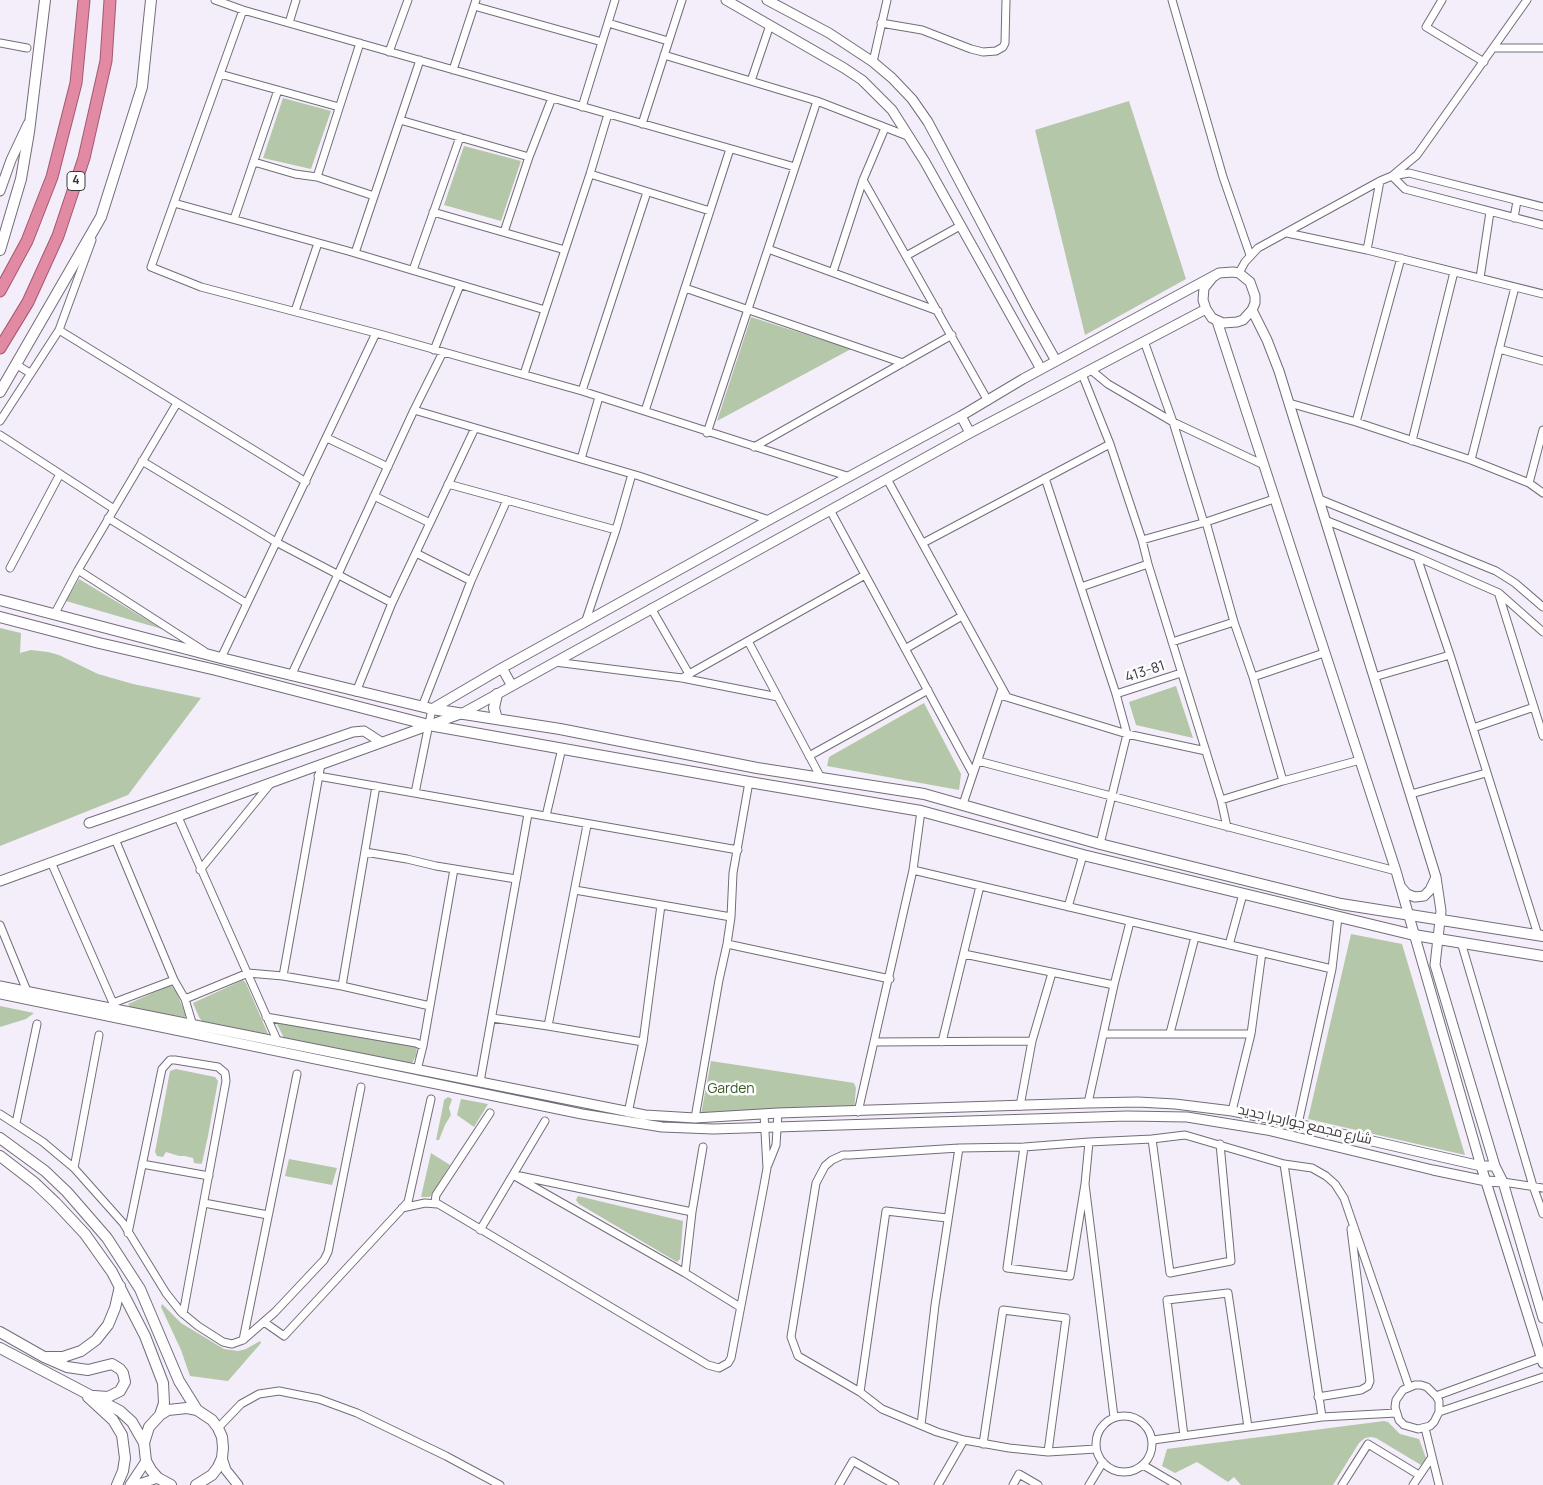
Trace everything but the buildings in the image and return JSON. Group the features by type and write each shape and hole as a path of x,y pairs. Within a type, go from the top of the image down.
{"highway":[{"name":"4","path":"0,291 27,241 52,177 76,83 84,0"},
{"name":"4","path":"0,348 28,302 58,236 84,158 106,61 110,0"}],"main road":[{"path":"0,250 21,179 32,114 45,0"},
{"path":"0,392 101,217 142,86 151,0"},
{"path":"0,600 291,676 427,708 569,731 756,768 924,794 1100,844 1341,904 1540,936"},
{"path":"0,617 429,725 921,811 1082,855 1414,935 1543,956"},
{"path":"99,643 114,630"},
{"path":"497,694 494,708 497,719"},
{"path":"0,1138 45,1172 67,1192 107,1238 140,1288 179,1381 197,1410 212,1420 218,1428 222,1442 222,1458 218,1467 212,1475 196,1485"},
{"path":"0,1156 34,1183 85,1234 104,1258 120,1286 145,1336 163,1383 164,1403 160,1415 149,1427 144,1443"},
{"path":"44,1357 72,1354 81,1351 96,1340 108,1326 115,1308 120,1286"},
{"path":"0,1332 44,1357 74,1369 88,1370 112,1364 123,1373 125,1382 120,1391 108,1396 90,1394"},
{"path":"0,1348 90,1394 126,1416 137,1428 144,1443 146,1461 151,1470 158,1478 171,1485"},
{"path":"90,1394 92,1401 113,1420 122,1434 125,1458 123,1471 117,1485"},
{"path":"160,1415 178,1408 197,1410"}],"street":[{"path":"215,0 242,10 794,167"},
{"path":"289,23 296,0"},
{"path":"389,52 408,0"},
{"path":"642,124 682,0"},
{"path":"726,0 736,3 844,68 862,80 892,110 910,137 1041,369"},
{"path":"767,0 829,33 873,62 892,78 912,100 928,122 1056,361"},
{"path":"873,62 887,0"},
{"path":"881,23 922,30 970,50 996,51 1003,47 1005,43 1006,0"},
{"path":"1172,0 1223,177 1250,255"},
{"path":"1442,0 1426,27 1484,62"},
{"path":"1392,176 1417,155 1527,0"},
{"path":"582,107 608,23 612,1"},
{"path":"453,70 475,3 602,42"},
{"path":"242,10 151,268 201,287 524,374 850,477"},
{"path":"608,23 668,42"},
{"path":"751,81 770,25"},
{"path":"0,43 27,48"},
{"path":"316,177 360,43"},
{"path":"1494,48 1543,48"},
{"path":"664,55 817,101 910,137"},
{"path":"355,253 420,60"},
{"path":"220,74 339,106"},
{"path":"234,219 278,90"},
{"path":"504,232 552,98"},
{"path":"707,433 817,101"},
{"path":"0,191 11,160 32,114"},
{"path":"524,374 608,114"},
{"path":"400,120 529,158"},
{"path":"833,272 863,180 885,128"},
{"path":"412,270 460,137"},
{"path":"645,411 730,149"},
{"path":"254,162 295,174 316,177 374,196"},
{"path":"1239,274 1244,262 1250,255 1266,243 1392,176 1409,173 1543,207"},
{"path":"590,174 710,211"},
{"path":"1392,176 1405,189 1543,225"},
{"path":"863,180 988,401"},
{"path":"1367,250 1380,181"},
{"path":"582,392 647,192"},
{"path":"1514,218 1517,201"},
{"path":"174,203 318,242 545,310"},
{"path":"433,212 565,250"},
{"path":"1480,278 1490,212"},
{"path":"0,421 59,330 101,217"},
{"path":"906,256 960,226"},
{"path":"1287,233 1401,258 1543,294"},
{"path":"295,311 318,242"},
{"path":"768,249 938,312"},
{"path":"1356,422 1401,258"},
{"path":"427,708 585,623 988,401 1041,369 1219,273 1233,272 1246,277 1254,289 1255,303 1252,310 1243,320 1237,322 1223,323 1217,321"},
{"path":"1412,441 1454,272"},
{"path":"1219,273 1204,288 1203,300 1206,309 1217,321 1396,871 1481,1166 1542,1359 1436,1396"},
{"path":"434,350 460,285"},
{"path":"1471,460 1515,287"},
{"path":"685,288 903,363"},
{"path":"0,881 462,713 970,433 1206,309"},
{"path":"1252,310 1273,355 1289,403 1436,877 1441,902 1441,920 1437,939 1435,966 1495,1166 1503,1182 1543,1318"},
{"path":"59,330 306,482"},
{"path":"78,570 216,657 246,604 376,333"},
{"path":"754,447 952,335"},
{"path":"1144,341 1173,422 1205,522 1283,780"},
{"path":"1499,349 1543,361"},
{"path":"291,676 414,410 444,352"},
{"path":"16,365 30,373"},
{"path":"1091,370 1108,384 1173,422 1264,465"},
{"path":"1082,374 1110,444 1142,540 1221,800 1227,827"},
{"path":"580,459 599,397"},
{"path":"54,615 108,518 177,403"},
{"path":"1289,403 1356,422 1471,460 1529,483 1543,493"},
{"path":"414,410 632,474 769,520"},
{"path":"961,416 970,433"},
{"path":"356,692 392,603 474,428"},
{"path":"1529,483 1543,430"},
{"path":"0,435 114,509"},
{"path":"327,438 388,467"},
{"path":"923,543 1110,444"},
{"path":"142,461 276,542 392,603"},
{"path":"10,568 60,474"},
{"path":"585,623 616,530 632,474"},
{"path":"1045,478 1116,694 1127,734 1100,844"},
{"path":"887,479 1003,694 1127,734 1206,751"},
{"path":"448,484 616,530"},
{"path":"374,496 430,522"},
{"path":"1142,540 1274,499"},
{"path":"1319,499 1496,571 1515,583 1543,607"},
{"path":"415,792 429,725 427,708 470,581 507,500"},
{"path":"830,510 973,774"},
{"path":"108,518 246,604"},
{"path":"1325,520 1499,593 1543,632"},
{"path":"416,553 470,581"},
{"path":"1417,557 1540,936"},
{"path":"1081,588 1148,564"},
{"path":"682,678 865,575"},
{"path":"1499,593 1543,736"},
{"path":"651,608 689,674"},
{"path":"905,648 962,616"},
{"path":"1172,642 1234,622"},
{"path":"748,641 821,778"},
{"path":"1253,677 1324,653"},
{"path":"1374,677 1450,656"},
{"path":"554,662 682,678 778,697"},
{"path":"502,668 512,686"},
{"name":"413-81","path":"1116,694 1181,673"},
{"path":"810,756 928,690"},
{"path":"963,804 1003,694"},
{"path":"1472,728 1534,707"},
{"path":"89,823 353,732 364,731 381,742"},
{"path":"546,816 562,748"},
{"path":"1221,800 1283,780 1360,760"},
{"path":"978,761 1396,871"},
{"path":"283,976 321,764"},
{"path":"1411,794 1486,773"},
{"path":"318,776 415,792 587,825 738,850"},
{"path":"200,870 272,782"},
{"path":"695,1118 727,944 734,873 749,782"},
{"path":"342,986 376,786"},
{"path":"858,1112 890,978 913,870 921,811"},
{"path":"480,1082 528,814"},
{"path":"178,817 277,1040"},
{"path":"548,1026 587,825"},
{"path":"115,839 174,980 185,999 193,1026"},
{"path":"365,852 516,879"},
{"path":"1068,907 1082,855"},
{"path":"51,862 113,1006 174,980"},
{"path":"417,1070 423,1046 454,868"},
{"path":"913,870 1332,969"},
{"path":"1401,887 1407,894 1415,897 1424,896 1430,890 1436,877"},
{"path":"942,1042 980,886"},
{"path":"575,890 731,917"},
{"path":"1229,945 1243,894"},
{"path":"628,1113 643,1042 661,905"},
{"path":"1298,1124 1332,969 1338,917"},
{"path":"1088,1103 1130,922"},
{"path":"0,925 24,995"},
{"path":"1170,1033 1195,937"},
{"path":"1461,942 1543,1214"},
{"path":"727,944 890,978"},
{"path":"1232,1110 1251,1034 1262,952"},
{"path":"964,954 1114,985"},
{"path":"185,999 248,973 283,976 342,986 430,1006"},
{"path":"1020,1106 1032,1041 1052,973"},
{"path":"0,986 24,995"},
{"path":"0,994 24,995"},
{"name":"شارع مجمع جوارجرا جديد","path":"24,995 113,1006 193,1026 277,1040 628,1113 695,1118 778,1113 858,1112 1088,1103 1138,1102 1175,1104 1232,1110 1481,1166 1495,1166"},
{"name":"شارع مجمع جوارجرا جديد","path":"24,995 582,1114 662,1127 713,1129 1138,1115 1187,1117 1234,1123 1434,1170 1486,1181 1503,1182"},
{"path":"266,1017 416,1043 423,1046"},
{"path":"492,1018 643,1042"},
{"path":"16,1123 37,1024"},
{"path":"1103,1034 1251,1034"},
{"path":"74,1168 99,1035"},
{"path":"875,1042 1032,1041"},
{"path":"128,1233 163,1066 170,1060 214,1066 227,1077 183,1314"},
{"path":"243,1340 297,1074"},
{"path":"0,1114 43,1142 74,1168 117,1217 166,1293 183,1314 224,1342 232,1344 243,1340 264,1322 324,1260 328,1252 361,1087"},
{"path":"264,1322 284,1336 408,1202 431,1099"},
{"path":"436,1204 436,1195 490,1113"},
{"path":"402,1208 425,1203 436,1204 713,1368 724,1367 731,1358 767,1168 776,1145 778,1113"},
{"path":"764,1114 767,1168"},
{"path":"480,1230 544,1121"},
{"path":"1096,1449 1048,1452 1008,1448 964,1440 921,1426 882,1408 860,1392 798,1356 791,1337 816,1183 825,1166 843,1155 959,1148 1024,1147 1152,1139 1185,1135 1284,1164 1305,1166 1326,1176 1340,1190 1344,1198 1409,1387"},
{"path":"1152,1139 1170,1272 1231,1261 1220,1144"},
{"path":"1024,1147 1007,1268 1070,1276 1085,1184 1088,1142"},
{"path":"685,1273 692,1212 703,1147"},
{"path":"921,1426 947,1218 959,1148"},
{"path":"142,1164 209,1176"},
{"path":"1284,1164 1322,1417"},
{"path":"512,1175 692,1212"},
{"path":"512,1175 685,1273 740,1307"},
{"path":"1503,1182 1543,1188"},
{"path":"1085,1184 1114,1417"},
{"path":"204,1203 268,1215"},
{"path":"860,1392 886,1211 947,1218"},
{"path":"1318,1397 1361,1390 1368,1386 1370,1382 1348,1214"},
{"path":"1184,1436 1167,1300 1228,1293 1248,1428"},
{"path":"983,1444 1002,1310 1066,1318 1048,1452"},
{"path":"1439,1412 1543,1377"},
{"path":"1421,1385 1427,1387 1436,1396 1439,1401 1439,1412 1434,1422 1425,1428 1418,1430 1404,1425 1396,1413 1396,1400 1409,1387 1421,1385"},
{"path":"218,1428 241,1404 259,1394 279,1391 319,1399 357,1413 446,1456 500,1485"},
{"path":"1152,1440 1322,1417 1396,1413"},
{"path":"1128,1416 1135,1418 1147,1426 1152,1440 1151,1454 1143,1465 1136,1470 1127,1472 1118,1472 1110,1468 1103,1462 1096,1449 1098,1433 1107,1421 1114,1417 1128,1416"},
{"path":"1425,1428 1439,1485"},
{"path":"938,1485 964,1440"},
{"path":"1342,1485 1368,1444 1419,1475"},
{"path":"1413,1485 1432,1457"},
{"path":"222,1458 226,1470 238,1485"},
{"path":"130,1485 146,1461"},
{"path":"839,1485 853,1461 895,1485"},
{"path":"1089,1485 1103,1462"},
{"path":"1143,1465 1177,1485"},
{"path":"1013,1485 1020,1474 1038,1485"},
{"path":"135,1485 158,1478"}],"green space":[{"path":"283,98 331,111 311,169 263,158"},
{"path":"1129,101 1186,279 1085,335 1035,130"},
{"path":"464,146 521,161 501,221 444,205"},
{"path":"751,317 851,349 717,421"},
{"path":"79,579 162,629 66,601"},
{"path":"0,628 21,633 20,653 31,650 48,652 59,655 98,674 133,684 201,698 128,795 0,846"},
{"path":"1176,686 1193,738 1136,725 1129,702"},
{"path":"924,703 961,774 959,790 827,766 829,757"},
{"path":"1351,934 1402,944 1465,1155 1308,1119"},
{"path":"243,980 268,1034 205,1023 199,1017 193,1003"},
{"path":"171,985 177,993 186,1016 184,1017 131,1008 128,1004"},
{"path":"0,1006 34,1013 26,1019 0,1027"},
{"path":"276,1022 417,1047 416,1056 412,1063 284,1038"},
{"name":"Garden","path":"711,1061 854,1083 856,1088 854,1110 701,1114"},
{"path":"176,1069 215,1077 218,1081 201,1164 194,1163 193,1158 166,1152 163,1157 157,1156 155,1152 170,1071"},
{"path":"448,1097 452,1099 449,1108 451,1115 439,1140 436,1140 444,1100"},
{"path":"461,1099 488,1104 474,1127 457,1115"},
{"path":"431,1153 450,1165 430,1197 421,1197"},
{"path":"289,1159 337,1168 332,1185 285,1176"},
{"path":"578,1196 683,1221 680,1259 677,1262 579,1204 576,1200"},
{"path":"162,1304 181,1323 224,1349 238,1351 260,1341 261,1343 228,1381 190,1376 181,1350 161,1307"},
{"path":"1388,1422 1400,1434 1419,1439 1426,1458 1421,1465 1376,1438 1371,1437 1365,1438 1359,1443 1333,1485 1241,1485 1234,1477 1228,1482 1197,1462 1175,1473 1162,1466 1167,1449"}]}
